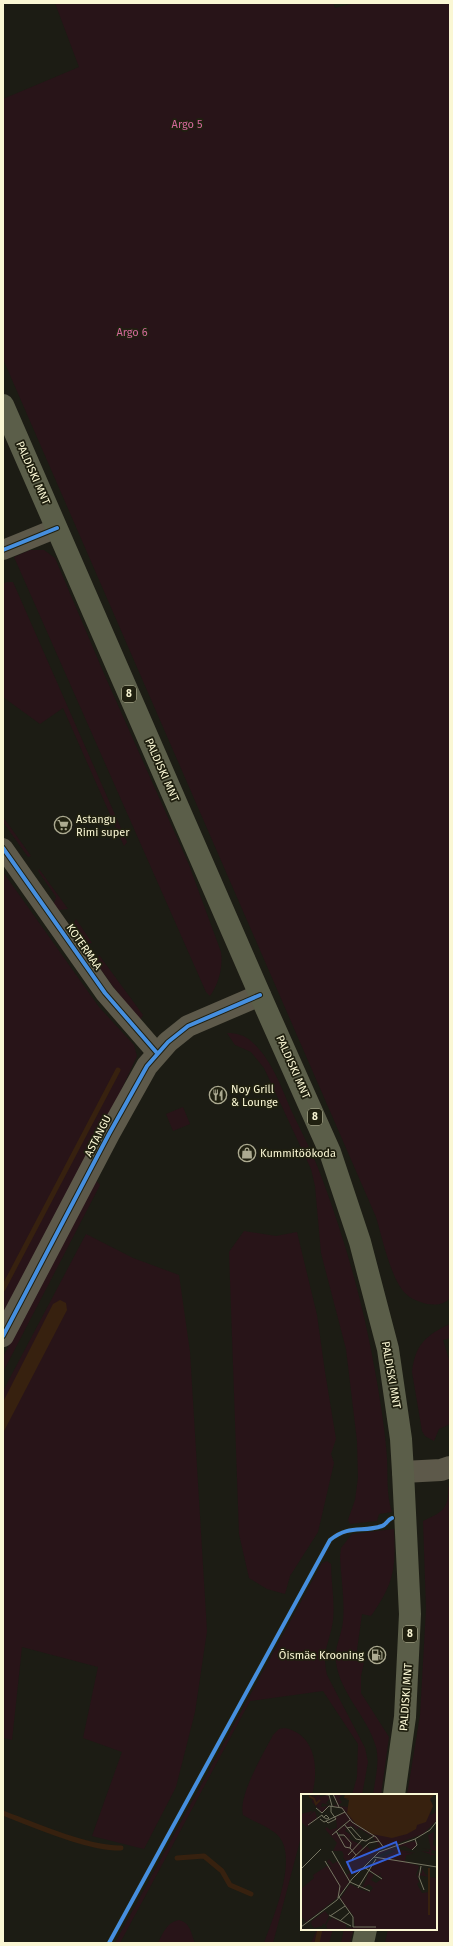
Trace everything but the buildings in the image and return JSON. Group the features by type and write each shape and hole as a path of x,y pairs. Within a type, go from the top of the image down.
{"main road":[{"name":"PALDISKI MNT","path":"3,405 330,1152 360,1242 388,1349 401,1439 410,1614 404,1724 394,1794"},
{"path":"363,1943 366,1930"}],"street":[{"path":"3,550 57,528"},
{"name":"KOTERMAA","path":"3,848 105,992 157,1053"},
{"name":"ASTANGU","path":"3,1336 108,1134 147,1066 157,1053 188,1026 260,995"},
{"path":"403,1472 441,1470 450,1468"}],"green space":[{"path":"55,3 333,3 335,8 354,3 450,3 450,1298 442,1303 427,1304 412,1299 400,1287 395,1278 376,1217 3,359 3,99 79,67"},
{"path":"30,550 44,550 55,558 105,676 189,865 221,952 220,975 210,996 206,992 14,557"},
{"path":"13,582 127,842 124,846 63,708 40,724 3,697 3,584"},
{"path":"3,817 31,856 28,857 3,822"},
{"path":"39,869 68,909 58,910 53,906 56,897 38,871"},
{"path":"3,872 99,1007 134,1045 137,1056 106,1123 3,1318"},
{"path":"76,919 92,943 82,943 71,928"},
{"path":"99,955 143,1015 140,1020 128,1007 96,963"},
{"path":"227,1033 234,1033 249,1040 259,1049 271,1066 309,1146 347,1251 371,1347 385,1436 388,1492 392,1512 379,1514 377,1521 350,1524 348,1520 355,1500 358,1478 357,1441 346,1349 321,1253 315,1186 311,1169 264,1068 251,1052 235,1045"},
{"path":"183,1107 190,1124 173,1131 166,1114"},
{"path":"95,1179 100,1185 3,1372 3,1357"},
{"path":"244,1231 276,1236 297,1232 317,1315 336,1439 331,1454 334,1463 318,1532 290,1576 285,1594 267,1589 249,1578 239,1534 229,1252"},
{"path":"86,1234 133,1258 179,1275 190,1352 207,1631 195,1712 176,1787 144,1849 92,1836 122,1752 83,1738 98,1667 22,1647 12,1740 3,1738 3,1391"},
{"path":"450,1324 450,1338 443,1340 450,1363 450,1424 439,1429 434,1441 425,1436 422,1431 412,1372 416,1355 423,1342 434,1332"},
{"path":"450,1486 450,1943 385,1943 388,1930 437,1930 437,1794 407,1794 420,1715 426,1609 423,1521 440,1512 446,1505 448,1487"},
{"path":"394,1529 394,1565 392,1575 385,1594 371,1616 362,1614 356,1657 365,1658 361,1676 361,1693 389,1737 381,1794 373,1794 377,1765 376,1747 367,1726 343,1685 336,1662 336,1651 342,1626 343,1613 340,1557 341,1548 352,1534"},
{"path":"327,1561 331,1564 333,1599 333,1620 325,1653 325,1666 327,1675 365,1748 368,1762 362,1794 352,1794 357,1777 358,1744 323,1691 250,1701 120,1943 115,1943 322,1563"},
{"path":"285,1728 295,1732 309,1745 313,1754 315,1774 312,1794 301,1794 301,1837 273,1943 264,1943 281,1892 286,1864 285,1852 279,1836 270,1829 243,1815 242,1807 248,1786 258,1763 273,1735 279,1729"},
{"path":"179,1920 183,1921 188,1926 195,1943 158,1943 168,1926"},
{"path":"317,1930 333,1930 329,1943 311,1943"},
{"path":"344,1930 354,1930 350,1943 341,1943"}],"shaded area":[{"path":"60,1300 66,1303 67,1310 3,1433 3,1402 53,1304"}],"waterway":[{"path":"3,1289 118,1070"},
{"path":"3,1813 78,1841 93,1845 121,1848"},
{"path":"177,1858 204,1856 222,1871 230,1885 251,1894"},
{"path":"317,1943 320,1930"}],"cycle path":[{"path":"3,550 57,528"},
{"path":"3,848 105,993 157,1053"},
{"path":"3,1336 109,1134 147,1066 168,1042 188,1026 260,995"},
{"path":"109,1943 330,1540 337,1535 350,1530 375,1528 385,1525 392,1518"}],"place":[{"name":"Astangu Rimi super","path":"63,825"},
{"name":"Noy Grill & Lounge","path":"218,1095"},
{"name":"Kummitöökoda","path":"247,1153"},
{"name":"Õismäe Krooning","path":"377,1655"}],"park label":[{"name":"Argo 5","path":"187,124"},
{"name":"Argo 6","path":"132,332"}]}
